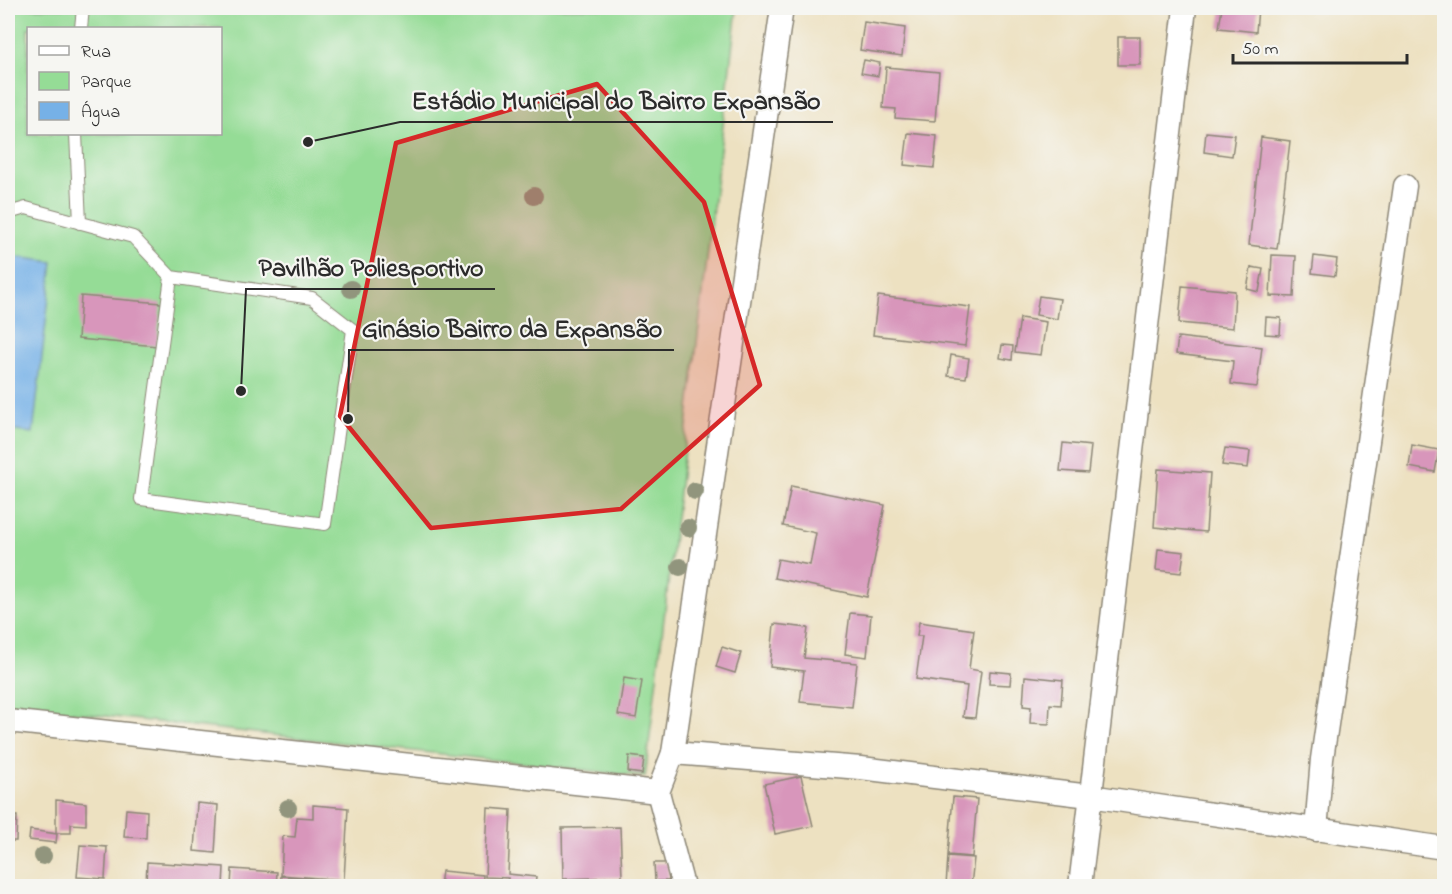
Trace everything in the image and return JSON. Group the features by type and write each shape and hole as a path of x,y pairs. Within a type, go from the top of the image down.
{"street":[{"path":"683,886 658,792 673,753 782,8"},
{"path":"1080,886 1185,8"},
{"path":"1316,830 1322,759 1405,186"},
{"path":"8,721 658,792"},
{"path":"673,753 861,768 1090,795 1444,848"}],"lane":[{"path":"81,27 83,8"},
{"path":"76,135 80,223"},
{"path":"8,213 26,208 133,237 171,277 312,298 353,330 325,524 141,499 171,277"}],"highlighted area":[{"path":"597,84 704,202 760,385 621,509 431,528 340,416 396,143"}],"green space":[{"path":"8,8 737,8 645,777 8,705"}],"water":[{"path":"8,256 53,262 33,433 8,430"}],"building":[{"path":"1222,8 1258,8 1256,32 1219,28"},
{"path":"864,22 905,28 902,56 860,50"},
{"path":"1118,37 1140,37 1140,65 1118,65"},
{"path":"864,60 880,63 878,76 861,73"},
{"path":"886,67 939,72 935,121 895,118 896,109 883,108"},
{"path":"1206,132 1235,135 1232,156 1204,152"},
{"path":"908,133 937,136 934,168 904,165"},
{"path":"1261,137 1290,141 1277,249 1249,245"},
{"path":"1272,255 1296,256 1294,297 1270,296"},
{"path":"1314,256 1337,259 1335,276 1312,273"},
{"path":"1251,267 1263,269 1259,292 1247,289"},
{"path":"1182,286 1235,291 1233,328 1179,323"},
{"path":"81,296 161,303 157,346 78,339"},
{"path":"878,296 970,307 965,346 873,335"},
{"path":"1039,296 1060,299 1057,319 1036,315"},
{"path":"1266,317 1281,318 1280,335 1265,334"},
{"path":"1020,318 1046,322 1041,355 1015,352"},
{"path":"1178,337 1262,347 1257,387 1231,384 1233,361 1176,354"},
{"path":"1002,345 1013,346 1012,360 1000,358"},
{"path":"951,355 969,358 966,378 948,376"},
{"path":"1063,443 1091,446 1088,473 1060,471"},
{"path":"1412,445 1439,450 1435,472 1409,467"},
{"path":"1225,448 1250,451 1248,468 1222,465"},
{"path":"1158,469 1210,473 1206,532 1154,527"},
{"path":"791,486 885,505 867,597 774,578 778,559 810,565 816,533 783,526"},
{"path":"1158,549 1184,552 1181,573 1156,570"},
{"path":"850,613 871,615 867,657 845,654"},
{"path":"919,622 974,630 969,669 981,671 975,718 963,717 967,686 916,679 922,636 917,636"},
{"path":"774,624 808,628 804,658 857,663 852,707 800,702 804,671 770,667"},
{"path":"722,647 741,653 735,673 716,667"},
{"path":"990,671 1011,673 1010,685 989,684"},
{"path":"1025,676 1063,680 1061,705 1050,704 1049,724 1030,723 1031,707 1023,706"},
{"path":"624,678 642,681 636,718 618,715"},
{"path":"629,756 644,758 642,774 628,772"},
{"path":"801,776 813,826 775,834 764,784"},
{"path":"953,797 977,799 972,857 948,855"},
{"path":"56,800 86,803 86,825 71,824 71,833 56,833"},
{"path":"197,803 218,805 215,853 194,851"},
{"path":"313,805 348,808 344,880 281,875 283,836 295,837 297,817 313,818"},
{"path":"488,808 511,810 508,874 536,877 535,886 507,886 508,878 485,877"},
{"path":"126,809 147,811 146,838 124,837"},
{"path":"8,816 17,816 16,841 8,841"},
{"path":"620,827 622,877 563,879 562,828"},
{"path":"30,830 57,834 56,843 29,840"},
{"path":"80,845 107,847 105,879 77,877"},
{"path":"948,856 974,858 971,886 946,886"},
{"path":"147,862 224,867 223,886 146,884"},
{"path":"654,863 668,863 669,881 655,881"},
{"path":"232,869 277,872 276,886 231,886"},
{"path":"442,871 483,875 482,886 440,886"},
{"path":"281,876 312,879 312,886 280,886"}],"place":[{"name":"Estádio Municipal do Bairro Expansão","path":"308,142"},
{"name":"Pavilhão Poliesportivo","path":"241,391"},
{"name":"Ginásio Bairro da Expansão","path":"348,419"}]}
